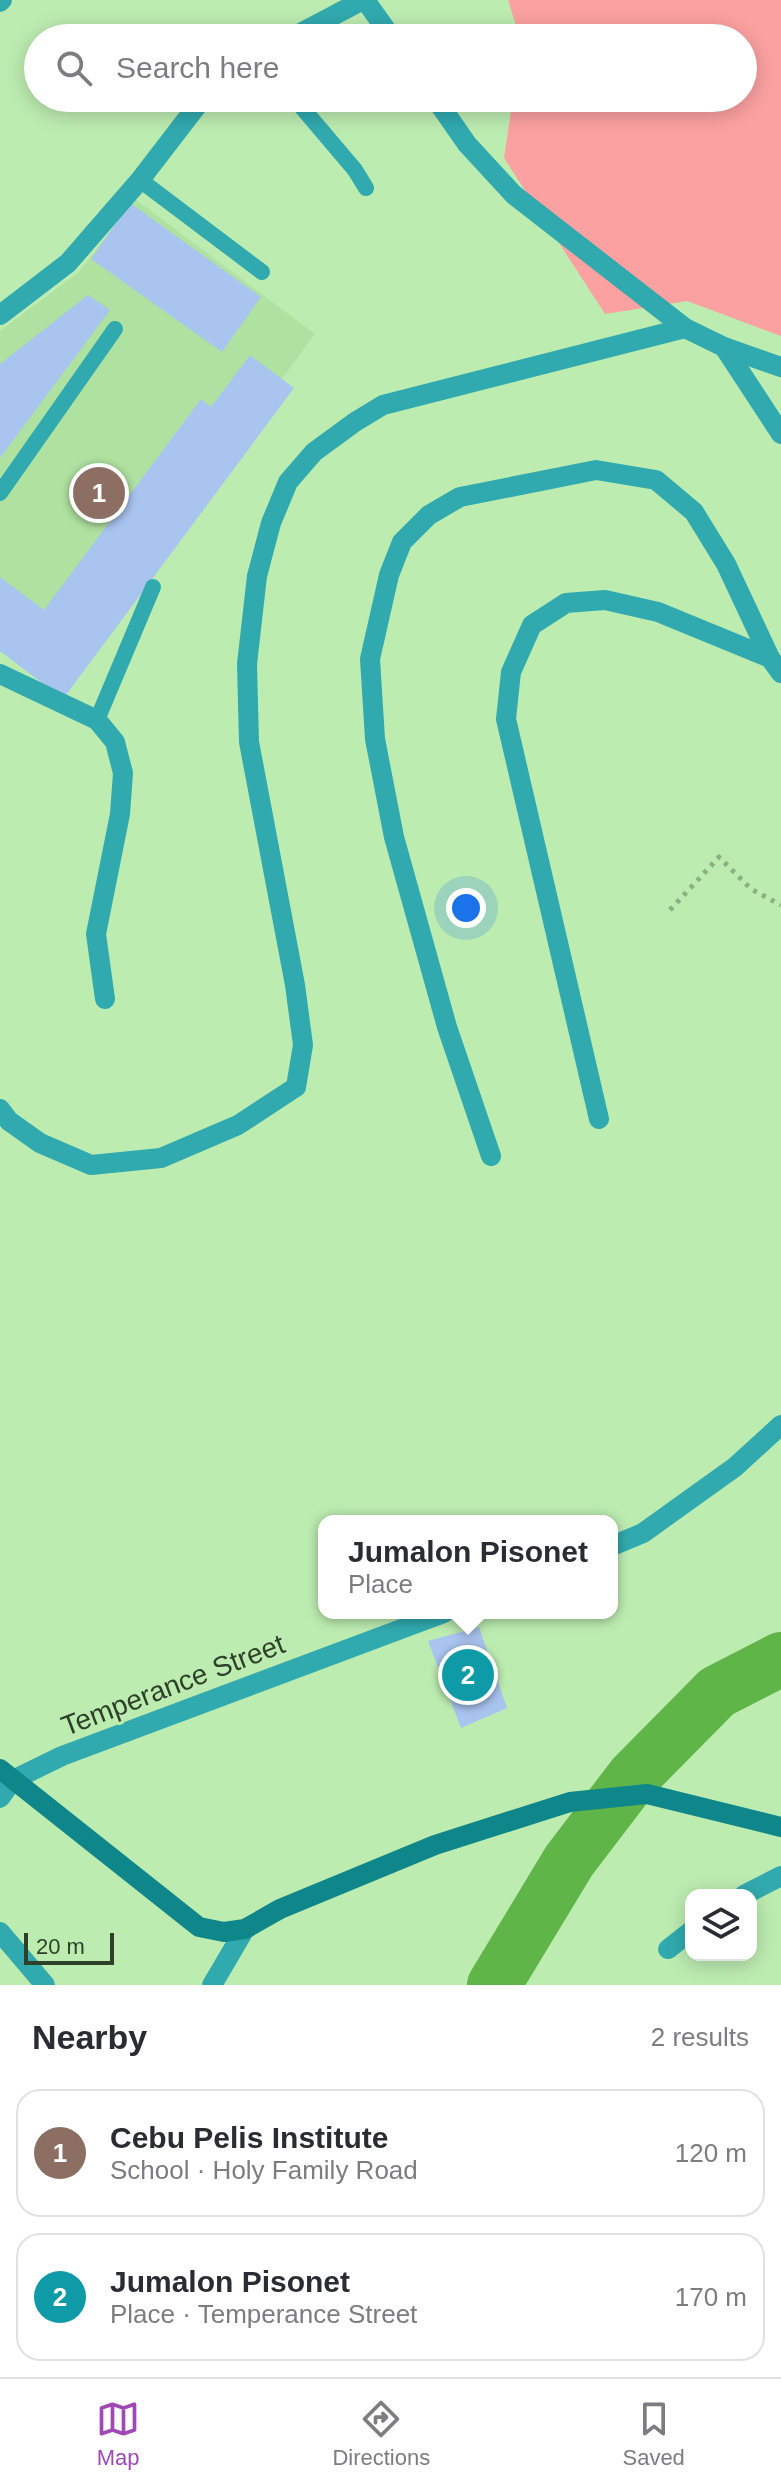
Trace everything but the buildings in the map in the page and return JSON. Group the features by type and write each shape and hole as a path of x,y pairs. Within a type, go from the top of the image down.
{"street":[{"path":"318,24 364,0 382,24"},
{"path":"0,315 68,263 140,180 192,112"},
{"path":"445,112 467,144 514,195 685,328 724,347 781,367"},
{"path":"0,1109 9,1121 40,1143 91,1165 161,1158 238,1125 296,1087 303,1045 295,985 249,742 247,664 257,576 271,523 288,482 314,452 383,405 685,328"},
{"path":"724,347 781,434"},
{"path":"491,1156 447,1027 398,852 375,739 370,659 389,575 402,542 429,515 460,497 596,470 656,480 694,512 726,564 776,666"},
{"path":"599,1119 506,719 511,672 532,625 566,603 605,600 658,612 776,666"},
{"path":"0,674 97,720 115,742 123,773 120,814 96,934 105,999"},
{"path":"618,1543 643,1533 735,1467 781,1425"},
{"name":"Temperance Street","path":"6,1775 428,1619"},
{"path":"0,1798 6,1775 199,1927 224,1932 245,1929 280,1909 435,1845 570,1802 647,1794 781,1827"},
{"path":"756,1889 781,1876"},
{"path":"212,1985 245,1929"},
{"path":"0,1932 33,1980"},
{"path":"668,1949 685,1936"}],"lane":[{"path":"306,112 355,170 366,188"},
{"path":"140,180 262,272"},
{"path":"0,493 115,329"},
{"path":"97,720 153,587"}],"path":[{"path":"670,910 719,857 751,889 781,905"}],"shaded area":[{"path":"508,0 781,0 781,336 687,301 605,314 504,158 511,112 757,112 757,24 516,24"},
{"path":"135,199 315,334 61,678 0,652 0,331 79,272"}],"waterway":[{"path":"494,1985 569,1861 633,1777 717,1692 781,1659"}],"place":[{"name":"Cebu Pelis Institute","path":"99,493"},
{"name":"Jumalon Pisonet","path":"468,1675"}]}
